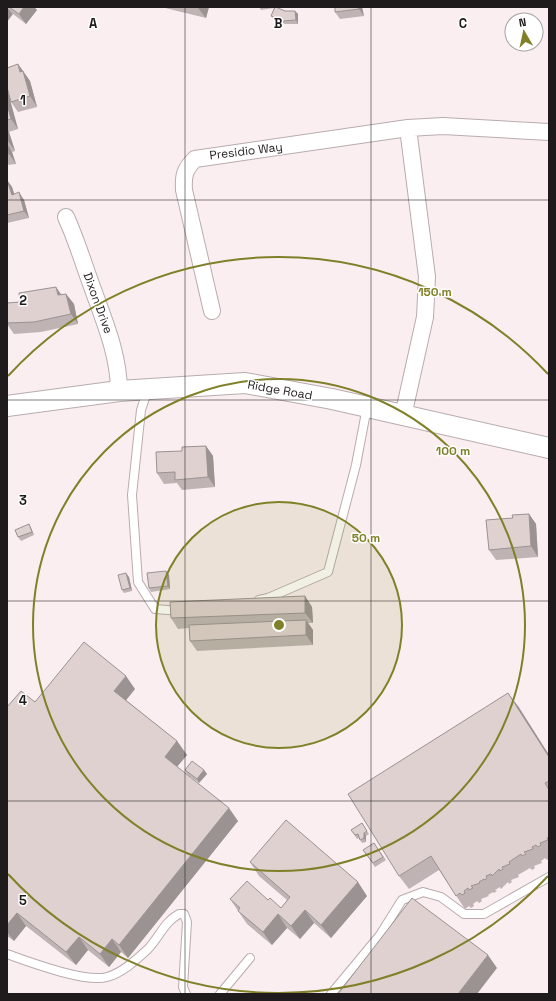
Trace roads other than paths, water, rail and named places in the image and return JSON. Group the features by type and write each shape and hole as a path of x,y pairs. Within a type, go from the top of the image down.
{"street":[{"name":"Presidio Way","path":"212,311 184,190 183,177 186,167 196,159 212,155 239,153 408,128 443,126 549,132"},
{"path":"404,416 425,317 427,276 408,128"},
{"name":"Dixon Drive","path":"66,218 114,349 120,380 120,391"},
{"name":"Ridge Road","path":"7,406 148,388 245,383 367,407 549,448"}],"lane":[{"path":"148,388 141,410 132,495 138,582 155,609 187,611"},
{"path":"254,601 268,598 328,572 356,465 367,407"},
{"path":"331,994 380,935 402,900 424,892 440,897 464,914 484,914 501,906 549,877"},
{"path":"7,954 84,977 107,977 122,970 148,949 168,922 179,914 184,914 187,922 183,987 186,994"},
{"path":"220,994 250,958"}]}
